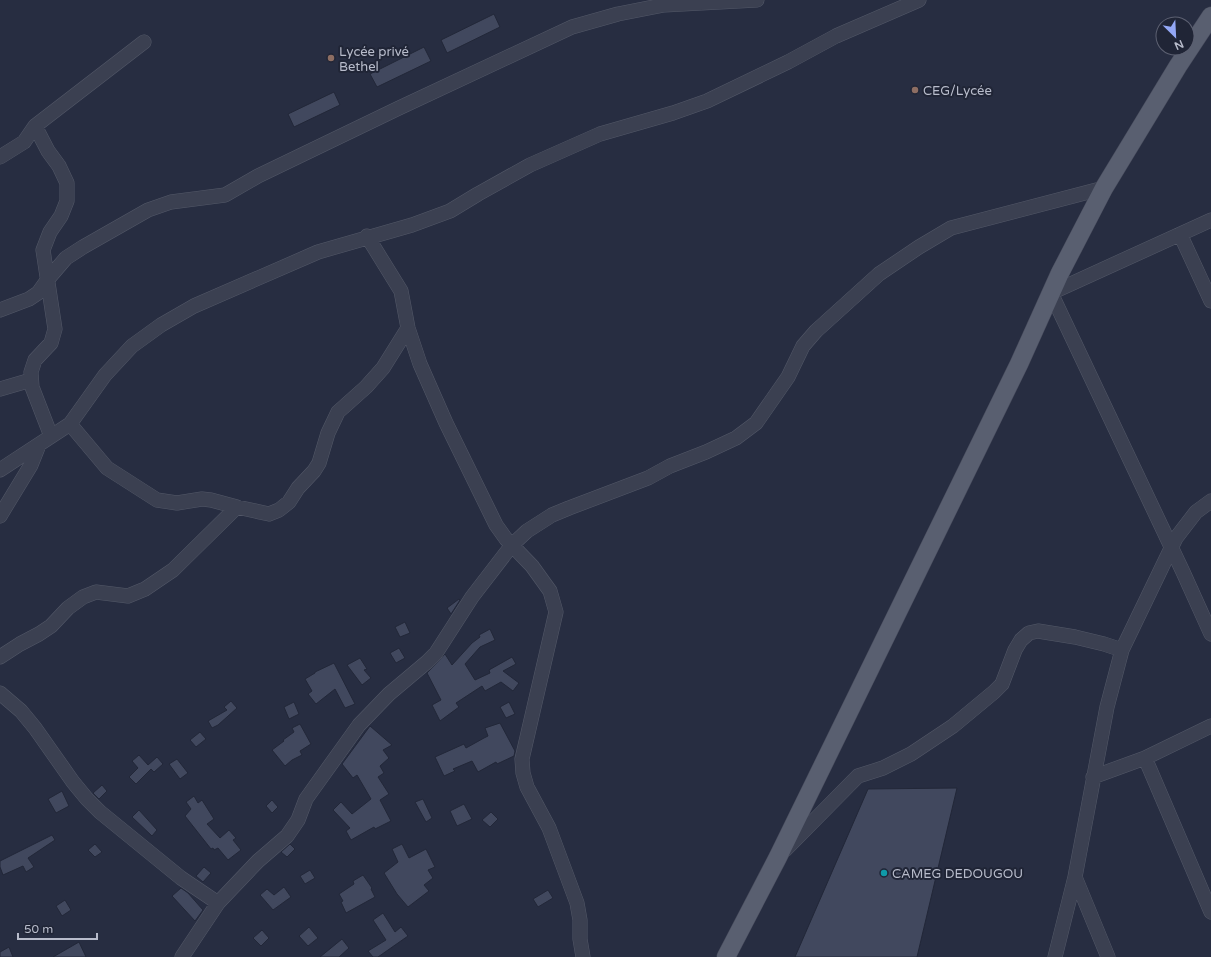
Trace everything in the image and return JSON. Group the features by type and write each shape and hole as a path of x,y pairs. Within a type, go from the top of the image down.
{"main road":[{"path":"726,957 778,857 1008,385 1051,293 1104,188 1178,66 1211,16"}],"street":[{"path":"0,310 29,299 38,293 66,258 77,250 148,210 171,202 225,195 258,176 392,111 572,27 618,14 664,5 757,0"},
{"path":"0,470 70,424 105,375 132,346 161,325 194,306 318,252 367,236 412,225 450,211 542,159 600,134 673,113 707,101 788,62 836,36 919,0"},
{"path":"0,158 24,142 35,126 144,42"},
{"path":"35,126 48,151 59,166 67,183 67,201 61,216 50,232 43,250 55,329 51,343 35,360 31,372 32,387 51,436"},
{"path":"182,957 218,903 258,861 287,836 298,820 306,799 359,725 389,694 428,662 436,653 472,597 512,546 527,531 552,515 648,478 670,466 736,438 756,423 788,377 803,346 816,331 879,274 919,246 951,228 1104,188"},
{"path":"1211,220 1051,293 1171,548 1207,618 1211,634"},
{"path":"1180,234 1211,301"},
{"path":"367,236 401,291 408,328 420,364 446,423 496,525 512,546 532,566 550,591 556,612 522,759 523,773 527,787 549,828 577,903 583,957"},
{"path":"70,424 107,468 157,500 177,503 206,500 269,514 279,510 288,502 319,463 328,433 338,412 366,387 383,368 408,328"},
{"path":"0,389 32,380"},
{"path":"0,516 31,465 39,445"},
{"path":"1055,957 1075,877 1107,707 1122,650 1171,548 1183,527 1196,512 1211,501"},
{"path":"0,657 20,644 40,634 51,626 68,608 83,597 96,592 128,596 150,586 173,570 237,507"},
{"path":"778,857 858,776 883,768 911,754 953,726 994,692 1002,684 1015,650 1021,640 1029,633 1038,631 1074,637 1122,650"},
{"path":"0,693 21,711 36,728 73,782 96,808 181,878 218,903"},
{"path":"1093,777 1145,758 1211,726"},
{"path":"1145,758 1211,912"},
{"path":"1075,877 1108,957"}],"building":[{"path":"494,14 500,27 447,53 441,40"},
{"path":"424,47 431,61 377,87 370,74"},
{"path":"334,92 340,105 294,127 288,114"},
{"path":"459,599 460,600 451,614 447,608"},
{"path":"405,622 410,633 400,637 395,627"},
{"path":"490,629 495,640 480,647 465,664 475,680 490,673 489,670 512,657 516,664 503,671 519,683 513,691 501,682 485,691 482,686 456,703 459,707 440,721 432,705 441,700 427,673 445,654 452,665 472,643 480,637 479,635"},
{"path":"399,648 405,658 396,663 390,653"},
{"path":"360,658 367,669 364,670 371,678 362,685 347,665"},
{"path":"334,663 355,704 345,708 335,689 316,704 308,694 312,691 305,679 315,672"},
{"path":"231,701 237,708 218,725 212,728 208,721 227,710 224,707"},
{"path":"294,702 299,714 289,719 284,707"},
{"path":"509,702 515,714 506,718 500,707"},
{"path":"500,723 515,751 514,756 497,764 496,762 478,772 472,761 453,769 455,771 444,776 435,757 464,744 466,748 488,736 485,728"},
{"path":"300,724 311,744 300,751 302,755 292,760 285,766 272,750 294,732 292,728"},
{"path":"370,726 392,745 383,750 389,758 380,766 384,773 378,777 389,794 380,800 391,821 375,829 374,827 351,840 346,831 350,828 333,810 341,802 352,814 371,799 357,775 353,778 342,764"},
{"path":"200,732 206,739 196,747 190,740"},
{"path":"139,755 148,765 157,757 163,764 154,772 151,769 136,784 129,777 138,768 132,761"},
{"path":"177,759 188,773 180,779 169,764"},
{"path":"102,785 107,791 99,799 93,793"},
{"name":"CAMEG DEDOUGOU","path":"957,788 917,957 795,957 868,789"},
{"path":"62,791 69,806 56,813 48,799"},
{"path":"194,796 198,803 202,800 214,819 207,824 220,838 229,830 236,838 233,840 241,850 228,860 218,848 214,850 213,848 211,849 185,816 191,809 186,802"},
{"path":"423,799 432,818 426,822 415,802"},
{"path":"272,800 278,807 272,813 266,806"},
{"path":"464,804 472,819 457,826 450,811"},
{"path":"139,810 157,830 152,836 132,817"},
{"path":"491,812 498,819 490,827 482,820"},
{"path":"52,835 55,840 28,858 34,867 26,872 23,866 3,875 0,867 0,861"},
{"path":"95,844 102,852 95,857 88,850"},
{"path":"290,844 295,849 287,857 281,852"},
{"path":"402,844 409,858 426,849 435,867 428,870 433,878 424,885 429,891 408,907 397,894 384,873 398,862 392,849"},
{"path":"204,867 211,873 203,882 196,876"},
{"path":"310,870 315,878 305,884 300,876"},
{"path":"363,875 372,888 371,889 375,897 346,913 341,902 343,901 339,894 354,884 353,881"},
{"path":"284,887 291,897 273,910 260,895 267,889 274,895"},
{"path":"181,888 188,893 203,910 195,921 172,896"},
{"path":"548,890 553,898 538,907 533,899"},
{"path":"65,900 71,910 62,916 56,906"},
{"path":"383,913 395,932 401,927 408,936 378,957 373,957 368,951 386,940 373,920"},
{"path":"309,927 318,938 308,946 299,936"},
{"path":"262,930 269,938 261,946 253,938"},
{"path":"342,939 349,948 339,957 320,957"},
{"path":"79,942 86,957 53,957"},
{"path":"9,947 13,957 0,957 0,952"}],"place":[{"name":"Lycée privé Bethel","path":"331,58"},
{"name":"CEG/Lycée","path":"915,90"},
{"name":"CAMEG DEDOUGOU","path":"884,873"}]}
